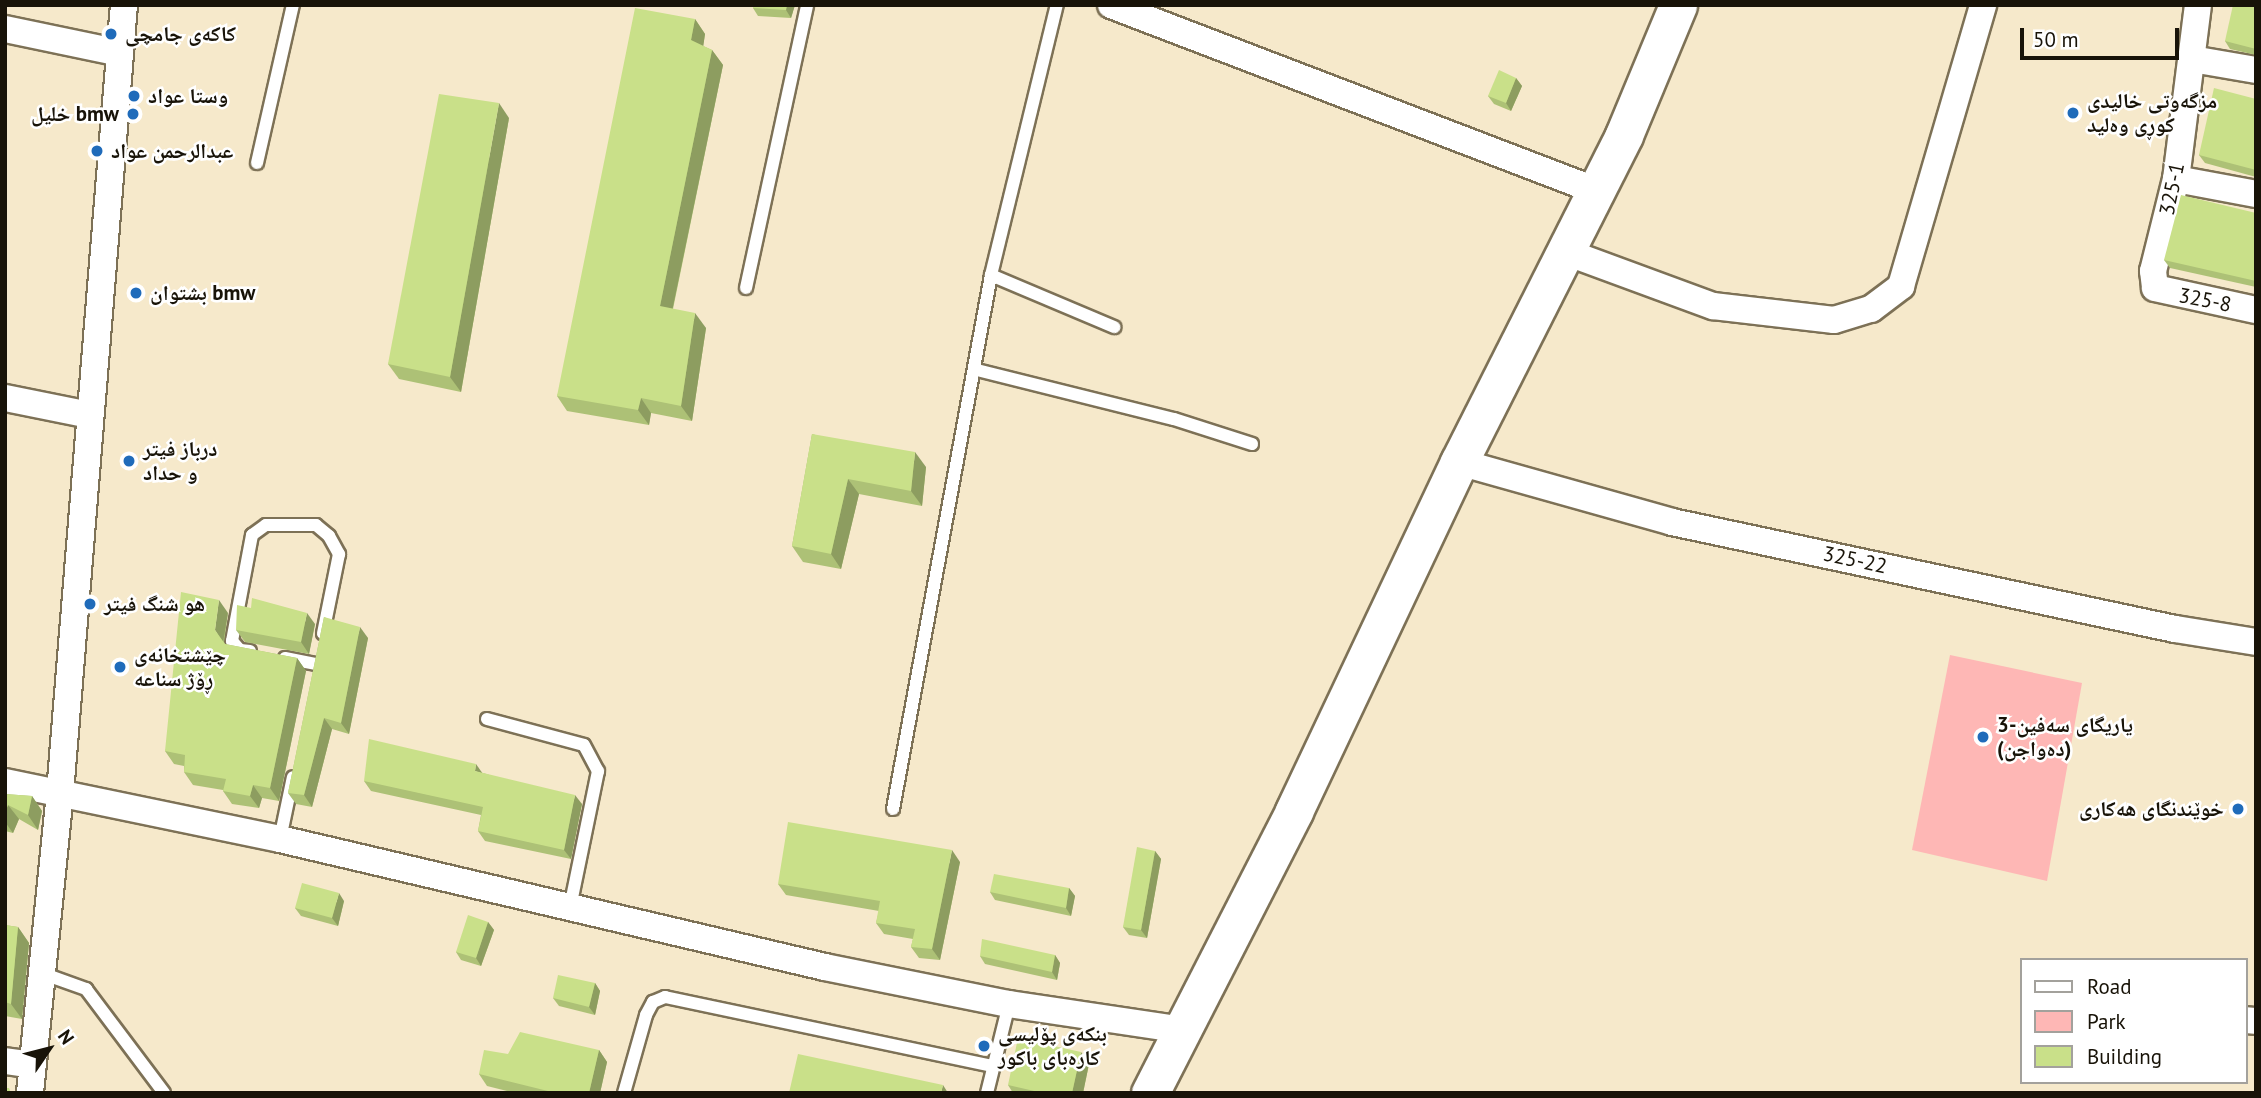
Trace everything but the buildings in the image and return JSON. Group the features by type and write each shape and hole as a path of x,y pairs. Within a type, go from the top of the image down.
{"street":[{"path":"30,1093 60,793 124,5"},
{"path":"1111,5 1597,191"},
{"path":"1150,1093 1329,741 1459,462 1597,191 1678,5"},
{"path":"1566,252 1713,306 1834,320 1871,309 1901,286 1983,5"},
{"name":"325-1","path":"2155,288 2153,271 2176,179 2197,5"},
{"path":"5,29 120,53"},
{"path":"2192,59 2256,70"},
{"path":"2176,179 2256,194"},
{"name":"325-8","path":"2155,288 2256,310"},
{"path":"5,398 89,415"},
{"name":"325-22","path":"1459,462 1672,522 2175,629 2256,642"},
{"path":"5,782 280,839 570,909 1009,1003 1184,1030"},
{"path":"5,1061 33,1065"}],"lane":[{"path":"257,163 293,5"},
{"path":"746,288 807,5"},
{"path":"893,809 977,370 991,275 1057,5"},
{"path":"991,275 1114,327"},
{"path":"977,370 1174,419 1252,444"},
{"path":"266,525 316,525 329,536 339,554 315,671 240,650 232,641 252,535 266,525"},
{"path":"487,719 584,745 598,771 570,909"},
{"path":"280,839 297,758"},
{"path":"44,974 86,989 164,1093"},
{"path":"624,1093 646,1015 653,1002 665,997 992,1066"},
{"path":"987,1093 1009,1003"}],"green space":[{"path":"1950,655 2082,683 2047,881 1912,850"}],"place":[{"name":"کاکەی جامچی","path":"111,34"},
{"name":"وستا عواد","path":"134,96"},
{"name":"مزگەوتی خالیدی کوڕی وەلید","path":"2073,113"},
{"name":"خليل bmw","path":"133,114"},
{"name":"عبدالرحمن عواد","path":"97,151"},
{"name":"بشتوان bmw","path":"136,293"},
{"name":"درباز فیتر و حداد","path":"129,461"},
{"name":"هو شنگ فيتر","path":"90,604"},
{"name":"چێشتخانەی ڕۆژ سناعه","path":"120,667"},
{"name":"یاریگای سەفین-3 (دەواجن)","path":"1983,737"},
{"name":"خوێندنگای هەکاری","path":"2238,809"},
{"name":"بنکەی پۆلیسی کارەبای باکور","path":"984,1046"}]}
